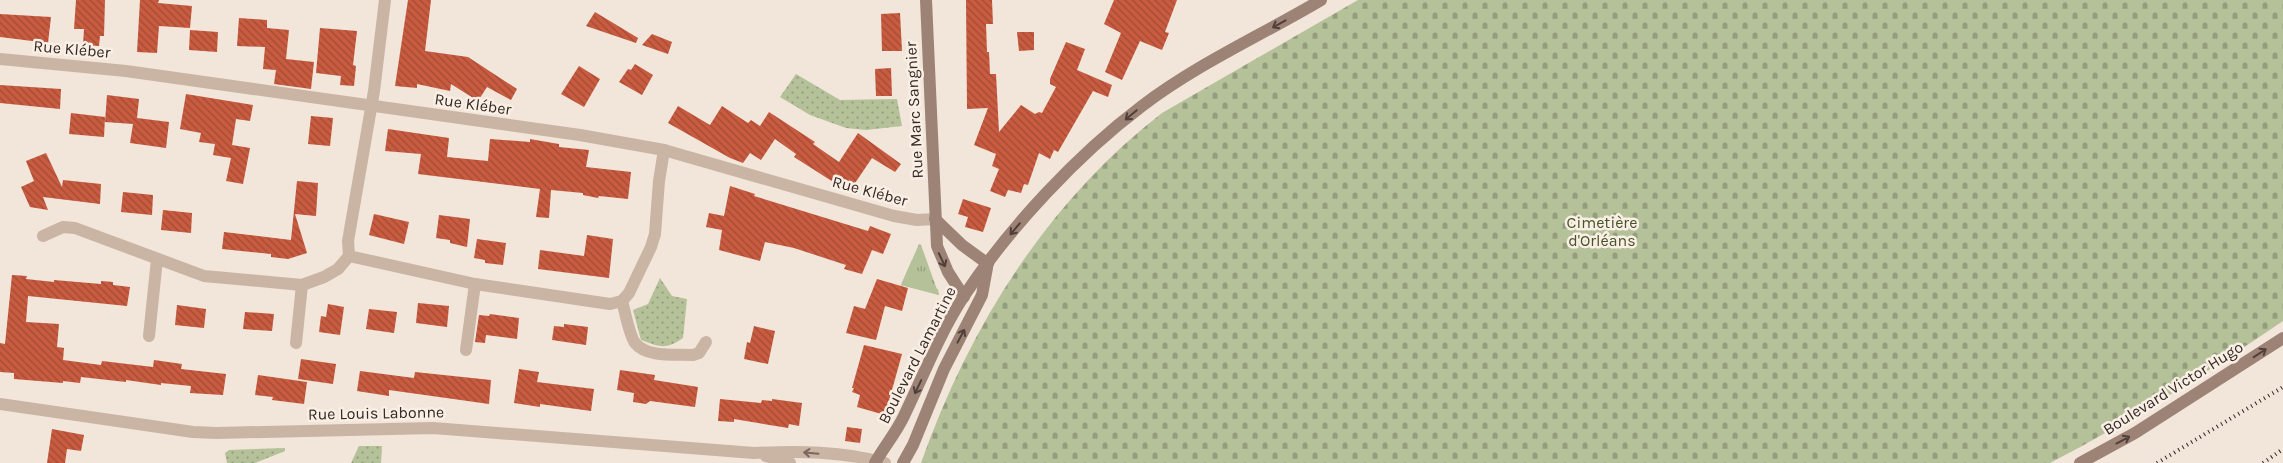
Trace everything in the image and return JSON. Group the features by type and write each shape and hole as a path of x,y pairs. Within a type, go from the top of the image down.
{"street":[{"path":"43,236 63,227 75,228 204,276 302,284 324,277 338,269 349,256 348,241 372,106 385,0"},
{"name":"Rue Marc Sangnier","path":"926,0 935,219 940,256 964,296"},
{"name":"Boulevard Lamartine","path":"879,462 964,296 1042,198 1083,157 1142,106 1204,66 1321,0"},
{"name":"Rue Kléber","path":"0,59 126,70 580,135 664,150 894,216 917,220 935,219"},
{"path":"349,256 476,284 610,304 622,301 632,286 651,247 655,234 659,181 664,150"},
{"path":"935,219 962,245 988,264"},
{"path":"149,336 157,259"},
{"name":"Boulevard Lamartine","path":"903,463 913,445 944,369 982,295 988,264"},
{"path":"296,343 302,284"},
{"path":"466,350 476,284"},
{"path":"622,301 635,342 650,352 693,355 699,353 706,342"},
{"name":"Boulevard Victor Hugo","path":"2080,463 2135,434 2283,338"},
{"name":"Rue Louis Labonne","path":"0,404 192,432 433,428 754,453 795,451 852,456 879,462"},
{"name":"Rue Louis Labonne","path":"754,453 790,463"}],"green space":[{"name":"Cimetière d'Orléans","path":"1358,0 2283,0 2283,321 2169,395 2050,463 921,463 940,413 963,363 988,316 1016,270 1048,227 1083,186 1121,148 1162,113"},
{"path":"796,74 840,100 897,99 902,126 866,130 846,128 810,115 780,97"},
{"path":"919,244 921,245 939,295 901,285"},
{"path":"912,260 918,263 911,277 913,283 938,289 939,295 901,285"},
{"path":"660,278 672,296 687,299 683,338 667,346 641,340 633,310 648,304"},
{"path":"359,446 382,446 381,463 351,463"},
{"path":"285,448 285,451 255,463 227,463 225,453 229,450"}],"building":[{"path":"76,0 105,0 104,36 100,36 99,46 83,45 84,29 74,29"},
{"path":"140,0 159,0 158,3 192,6 190,28 159,26 157,53 137,52"},
{"path":"408,0 431,0 425,51 468,57 517,89 511,100 487,87 478,101 451,84 450,91 417,84 417,88 395,86"},
{"path":"966,0 992,0 993,24 986,24 987,52 989,52 990,74 996,74 999,132 1021,105 1035,114 1042,113 1056,87 1050,84 1050,79 1066,42 1085,49 1077,70 1112,85 1108,97 1093,91 1058,152 1054,150 1050,159 1039,153 1028,185 1024,184 1021,193 1008,190 1005,197 990,191 999,169 992,166 996,154 974,145 988,108 967,109"},
{"path":"1114,0 1177,0 1165,32 1169,33 1162,50 1140,41 1122,80 1105,72 1121,33 1104,24"},
{"path":"595,12 638,38 636,43 586,26"},
{"path":"900,13 902,51 882,51 881,14"},
{"path":"0,14 51,17 48,43 0,37"},
{"path":"239,18 267,20 267,28 289,30 286,59 314,62 311,89 274,84 276,70 263,69 265,47 237,46"},
{"path":"320,28 357,31 353,65 356,66 354,86 340,85 341,76 316,73"},
{"path":"190,30 218,32 217,52 189,50"},
{"path":"1017,32 1034,32 1034,50 1019,51"},
{"path":"652,34 672,42 668,54 642,45"},
{"path":"635,64 653,75 642,95 619,82 628,69 631,70"},
{"path":"579,66 600,79 584,107 561,94"},
{"path":"891,68 892,96 876,96 875,69"},
{"path":"0,85 61,89 60,109 0,103"},
{"path":"186,94 253,105 250,121 236,119 232,145 250,148 243,184 226,181 231,158 213,155 215,144 199,142 201,133 180,129"},
{"path":"107,95 139,99 137,118 169,122 166,148 130,143 133,124 105,122"},
{"path":"678,106 710,125 722,106 748,123 751,120 760,126 769,112 815,142 813,144 839,162 858,133 901,164 895,172 872,158 849,192 794,157 796,154 775,139 761,160 750,153 743,163 730,158 668,123"},
{"path":"71,113 105,117 104,137 69,134"},
{"path":"311,116 333,118 330,146 308,144"},
{"path":"388,129 449,138 447,157 488,161 490,139 530,142 530,139 559,144 559,147 589,150 586,167 631,172 628,199 599,196 598,198 583,195 583,193 551,190 549,218 536,217 540,189 418,174 421,154 385,151"},
{"path":"46,153 62,187 63,180 101,184 100,204 43,197 48,210 30,207 21,187 34,181 26,161"},
{"path":"297,181 318,183 316,216 295,214 307,253 288,259 271,257 271,254 222,249 224,232 291,240"},
{"path":"730,186 755,194 754,196 868,231 870,226 891,234 883,254 872,250 862,274 844,269 846,265 794,248 765,242 760,261 719,250 722,230 706,227 709,213 724,216"},
{"path":"123,192 153,195 152,215 121,212"},
{"path":"963,199 991,208 983,232 965,227 968,217 958,214"},
{"path":"163,210 192,213 191,233 161,230"},
{"path":"374,214 409,222 404,244 369,235"},
{"path":"439,215 470,219 467,247 450,243 450,240 436,238"},
{"path":"587,235 613,239 609,278 538,269 540,250 584,256"},
{"path":"477,239 506,243 503,265 485,263 485,260 474,258"},
{"path":"12,275 27,276 26,279 54,282 54,280 101,284 101,281 113,282 113,285 130,287 127,306 28,296 26,322 59,324 57,347 64,348 63,360 101,365 102,361 153,367 154,360 182,364 181,369 226,374 223,395 190,393 191,386 81,377 80,383 63,381 63,383 14,379 14,373 0,372 0,343 5,344"},
{"path":"877,279 908,288 902,311 885,306 876,340 846,333 854,306 865,309"},
{"path":"418,303 449,306 447,327 416,323"},
{"path":"328,304 344,307 340,335 319,332 321,316 326,317"},
{"path":"177,305 206,309 204,328 175,325"},
{"path":"369,309 397,312 394,333 366,329"},
{"path":"245,312 274,314 272,331 243,329"},
{"path":"490,314 519,318 517,339 486,335 485,343 475,342 479,315 489,316"},
{"path":"564,324 588,327 586,345 552,340 554,326 564,327"},
{"path":"754,326 775,331 768,364 744,359 747,342 750,343"},
{"path":"864,345 902,354 885,415 857,407 860,395 852,392"},
{"path":"301,359 336,364 333,384 298,379"},
{"path":"519,369 539,372 537,382 594,389 591,411 540,404 540,407 514,403"},
{"path":"620,370 655,375 654,380 698,387 695,407 650,401 646,404 633,402 634,393 617,390"},
{"path":"360,371 414,378 415,372 491,380 489,404 389,390 389,396 357,391"},
{"path":"258,375 307,382 304,404 272,400 273,397 255,395"},
{"path":"720,399 761,403 762,400 772,401 772,399 802,403 799,426 789,424 788,428 734,419 734,422 718,421"},
{"path":"847,427 862,429 860,443 845,441"},
{"path":"52,429 84,435 81,451 67,449 65,463 47,463"}],"railway":[{"path":"2157,463 2283,387"},
{"path":"2263,463 2283,449"}]}
